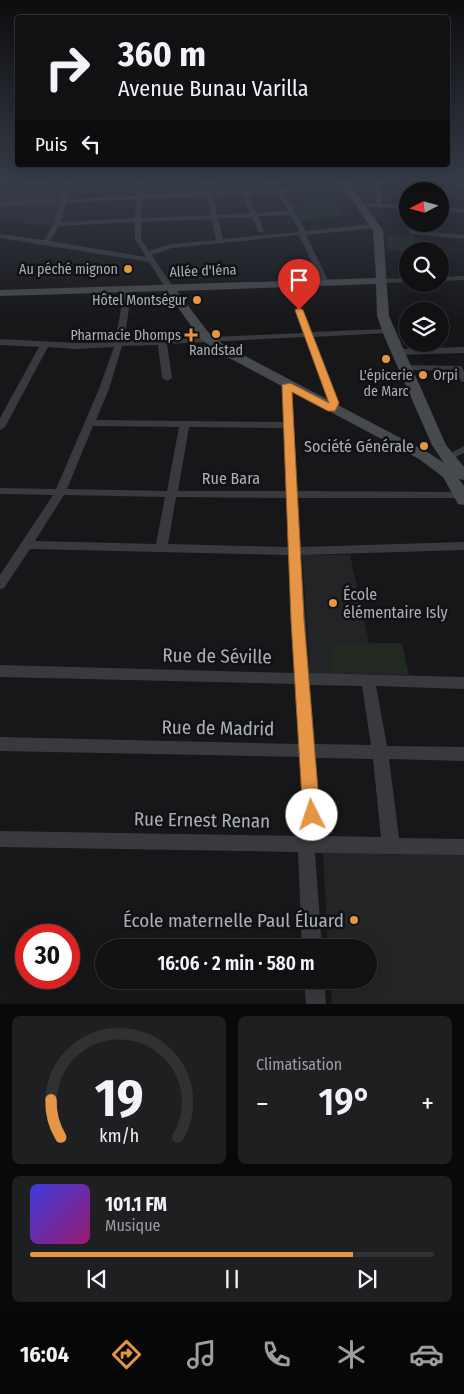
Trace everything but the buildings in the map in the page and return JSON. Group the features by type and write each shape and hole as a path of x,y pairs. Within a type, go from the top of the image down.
{"main road":[{"path":"376,228 383,316 404,368 445,455 458,476 463,495"},
{"name":"Allée d'Iéna","path":"0,293 381,281"},
{"path":"169,287 208,339 220,348 332,409 424,456 458,476"},
{"path":"424,456 445,455"}],"street":[{"path":"48,241 55,228"},
{"path":"139,228 145,251 169,287"},
{"path":"217,228 220,241"},
{"path":"301,228 300,232 325,282"},
{"path":"0,236 48,241 101,250 145,251 171,246 352,228"},
{"path":"412,232 431,232 464,237"},
{"path":"101,250 127,249 145,251"},
{"path":"449,279 464,278"},
{"name":"Allée d'Iéna","path":"381,281 399,280"},
{"path":"0,585 28,545 60,493 104,389 119,344 128,289"},
{"path":"299,310 334,403 332,409"},
{"path":"0,342 77,346 388,331"},
{"path":"162,342 166,378"},
{"path":"0,426 3,417 45,344"},
{"path":"397,352 464,350"},
{"path":"404,368 458,368 464,379"},
{"path":"287,385 291,494 307,750 312,939"},
{"path":"89,423 288,425"},
{"path":"161,549 185,424"},
{"path":"445,455 464,450"},
{"name":"Rue Bara","path":"0,491 172,494 463,495"},
{"path":"28,545 295,551 464,546"},
{"name":"Rue de Séville","path":"0,671 464,683"},
{"path":"368,681 380,750 391,846"},
{"name":"Rue de Madrid","path":"0,744 380,750 464,754"},
{"name":"Rue Ernest Renan","path":"0,839 464,847"},
{"path":"315,989 316,1004"}],"shaded area":[{"path":"387,235 414,236 416,239 433,241 399,242 399,251 388,249"},
{"name":"École élémentaire Isly","path":"302,555 350,555 369,643 402,643 409,675 308,674 309,654"},
{"path":"401,644 408,674 332,672 329,645"},
{"path":"323,853 464,855 464,1004 332,1004 331,989 377,989 377,939 328,939"}],"place":[{"name":"Au péché mignon","path":"128,269"},
{"name":"Hôtel Montségur","path":"197,300"},
{"name":"Randstad","path":"216,334"},
{"name":"Pharmacie Dhomps","path":"191,335"},
{"name":"L'épicerie de Marc","path":"386,359"},
{"name":"Orpi","path":"423,375"},
{"name":"Société Générale","path":"424,446"},
{"name":"École élémentaire Isly","path":"333,603"},
{"name":"École maternelle Paul Éluard","path":"354,920"}],"route":[{"path":"299,310 334,403 332,409 287,385 298,620 312,815"}]}
